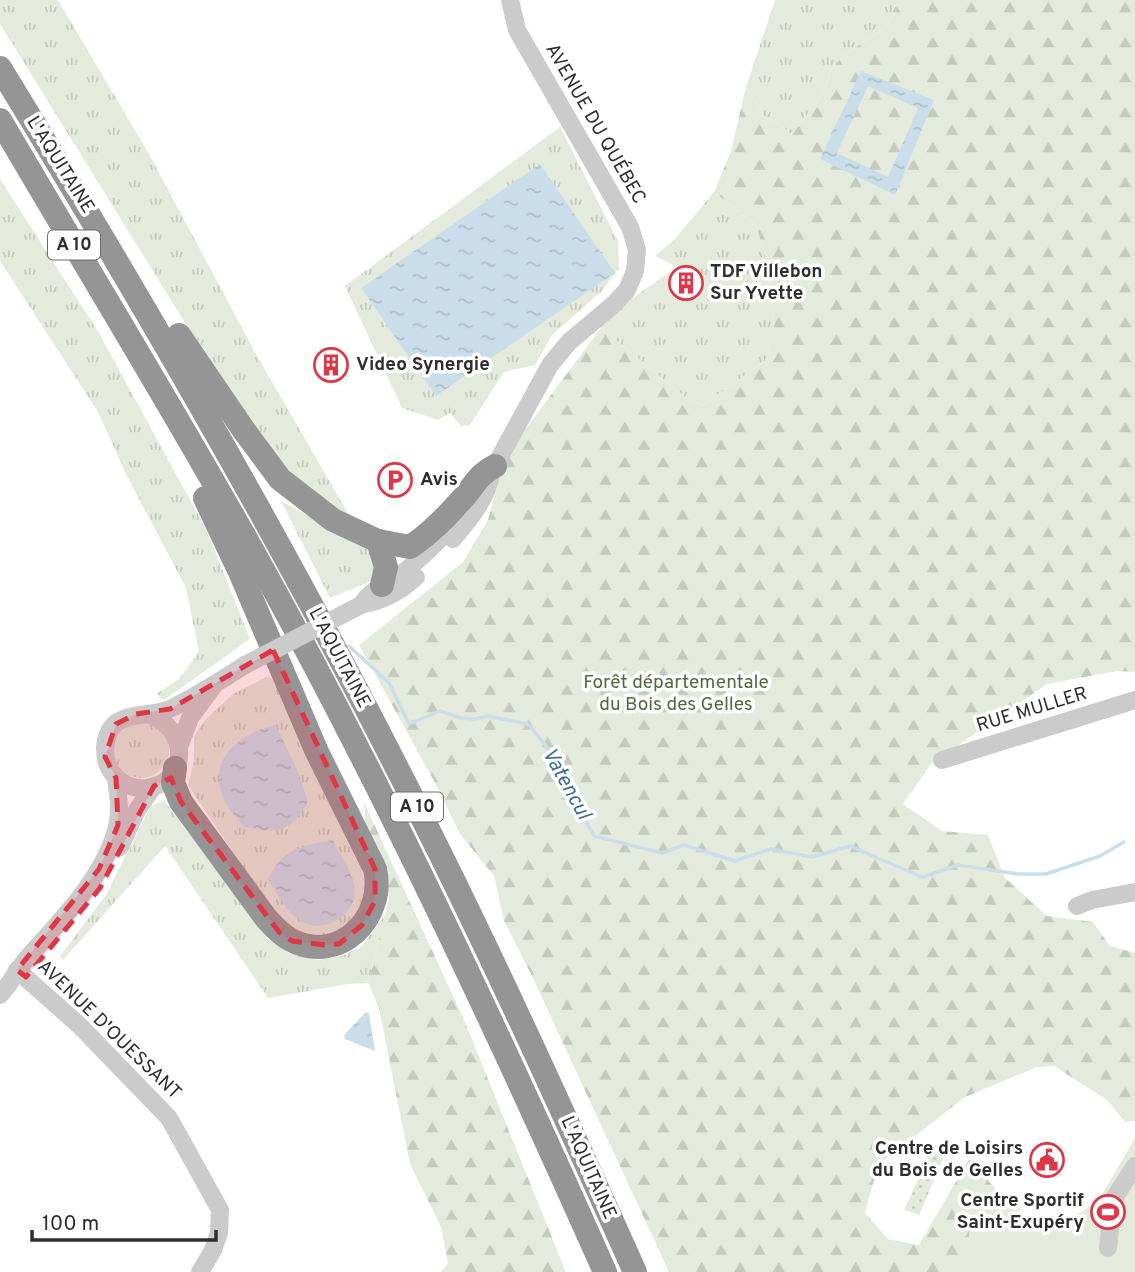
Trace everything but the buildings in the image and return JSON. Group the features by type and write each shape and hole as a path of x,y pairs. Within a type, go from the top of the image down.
{"highway":[{"name":"L'AQUITAINE","path":"0,68 113,251 235,465 399,771 503,983 635,1272"},
{"name":"L'AQUITAINE","path":"0,120 255,555 376,784 479,995 605,1272"},
{"path":"113,251 153,295 280,479 321,512 378,541 410,547 442,522 482,473 493,470"},
{"path":"148,370 153,394 209,506 317,752 375,869 378,886 375,901 353,936 339,944 325,946 292,941 265,918 181,802 173,783 177,757"},
{"path":"372,596 386,567 378,541"}],"street":[{"name":"AVENUE DU QUÉBEC","path":"493,470 550,365 569,342 627,290 635,271 637,250 630,228 517,30 510,0"},
{"path":"215,684 190,719 177,757 162,782 154,786 134,787 117,778 105,757 105,745 109,733 125,717 170,709 372,596 427,553 468,510 483,482 493,470"},
{"name":"RUE MULLER","path":"942,760 1135,700"},
{"path":"147,714 159,717 169,724 176,735 177,757"},
{"path":"22,973 99,869 118,825 117,778"},
{"path":"4,990 62,937 100,888 137,810 154,786"},
{"path":"1077,906 1092,900 1135,892"},
{"name":"AVENUE D'OUESSANT","path":"22,973 110,1055 173,1125 220,1210 219,1233 200,1272"},
{"path":"1108,1248 1113,1200 1135,1166"}],"highlighted area":[{"path":"273,650 375,869 375,901 362,925 339,944 292,941 279,932 181,802 171,778 154,786 100,888 26,977 17,970 99,869 118,825 116,778 105,757 116,724 136,714 170,709"}],"green space":[{"path":"0,0 58,0 149,154 256,354 349,515 319,502 305,491 279,464 247,423 0,24"},
{"path":"775,0 898,0 889,22 849,52 832,69 824,90 792,135 764,116 746,87"},
{"name":"Forêt départementale du Bois des Gelles","path":"898,0 1135,0 1135,672 1117,671 1047,684 931,764 903,804 942,831 988,835 1005,878 1047,916 1093,922 1110,946 1135,953 1135,1121 1125,1122 1107,1100 1054,1066 1037,1067 965,1097 878,1165 865,1213 888,1239 919,1245 969,1159 996,1189 977,1272 669,1272 504,921 494,876 460,834 359,645 463,562 488,520 506,455 601,328 685,397 702,406 765,361 774,330 768,265 756,225 714,192 731,151 746,87 764,116 792,135 824,90 832,69 849,52 889,22"},
{"path":"560,127 618,241 619,268 601,292 552,335 535,365 504,372 470,425 461,426 450,413 438,420 402,408 345,286"},
{"path":"0,179 99,333 207,531 250,639 164,700 156,694 179,679 199,652 186,588 126,474 98,412 0,261"},
{"path":"714,192 756,225 768,265 774,331 765,361 702,406 685,397 601,328 602,323 631,299 677,267 655,256 674,240"},
{"path":"281,501 368,548 375,561 376,579 330,598"},
{"path":"266,677 273,679 354,846 365,880 365,907 337,938 293,935 251,879 188,785 194,761 194,737 204,721 233,694"},
{"path":"136,722 146,722 161,730 167,739 167,761 161,770 146,778 136,778 118,766 113,755 113,745 125,727"},
{"path":"164,800 268,939 289,953 318,960 342,956 362,946 385,915 368,983 268,998 165,846 63,960 60,956 106,895 151,806"},
{"path":"364,802 465,1022 566,1272 441,1272 448,1263 441,1227 410,1164 379,1008 368,983 389,898 384,870 365,821"},
{"name":"Centre Sportif Saint-Exupéry","path":"1135,1138 1135,1272 963,1272 975,1197 1018,1195 1021,1199 1019,1225 1060,1228 1100,1198"},
{"path":"934,1144 947,1150 919,1215 904,1210"}],"water":[{"path":"861,71 934,100 895,195 820,159","holes":["868,86 918,108 888,177 837,153"]},
{"path":"540,164 615,273 436,396 361,288"},
{"path":"275,725 296,767 308,801 296,819 282,828 266,830 244,827 224,800 219,772 229,750 238,742"},
{"path":"333,840 348,868 355,895 347,912 339,919 330,924 310,925 290,912 268,879 287,854 302,847"},
{"path":"366,1012 369,1014 375,1051 345,1039 344,1035"}],"waterway":[{"name":"Vatencul","path":"349,646 389,683 409,724 440,711 461,718 488,716 528,724 549,750 594,836 662,853 684,845 735,861 771,849 812,857 850,846 922,877"},
{"path":"923,877 958,865 1018,874 1046,874 1100,856 1124,842"}],"place":[{"name":"TDF Villebon Sur Yvette","path":"686,283"},
{"name":"Video Synergie","path":"331,365"},
{"name":"Avis","path":"395,480"},
{"name":"Centre de Loisirs du Bois de Gelles","path":"1047,1160"},
{"name":"Centre Sportif Saint-Exupéry","path":"1108,1212"}]}
